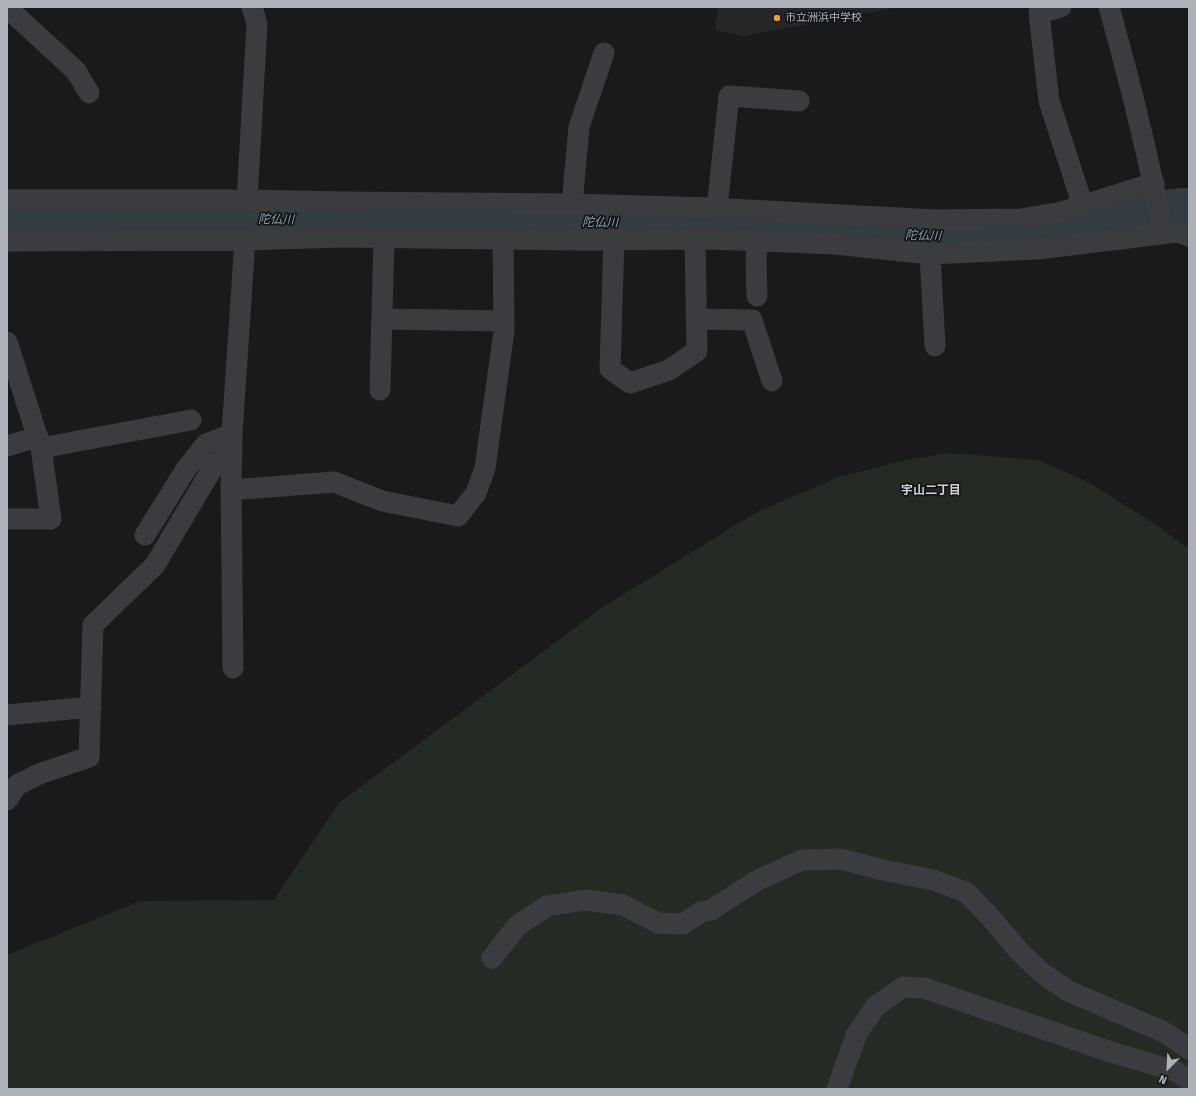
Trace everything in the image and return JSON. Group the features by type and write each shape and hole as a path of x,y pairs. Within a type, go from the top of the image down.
{"street":[{"path":"1061,7 1039,13 1049,101 1083,206"},
{"path":"1109,7 1127,69 1154,184 1163,234"},
{"path":"14,15 76,71 89,93"},
{"path":"247,200 255,16"},
{"path":"572,204 579,127 604,53"},
{"path":"717,208 729,96 798,101"},
{"path":"7,200 247,200 572,204 717,208 936,220 1013,219 1062,212 1154,184"},
{"path":"343,237 344,202"},
{"path":"7,241 245,240 343,237 695,239 834,244 930,254 1038,249 1177,232 1189,236"},
{"path":"380,390 384,237"},
{"path":"231,490 334,482 382,501 458,516 476,493 485,468 504,331 503,238"},
{"path":"614,239 610,368 630,383 669,370 697,352 695,239"},
{"path":"232,668 232,434 245,240"},
{"path":"757,296 756,258 758,241"},
{"path":"930,254 935,346"},
{"path":"382,319 504,321"},
{"path":"696,319 752,320 772,381"},
{"path":"7,342 40,442 51,519 7,520"},
{"path":"7,446 191,420"},
{"path":"145,535 186,469 206,444 232,434"},
{"path":"7,800 17,785 39,774 89,757 93,625 155,565 215,464 232,455"},
{"path":"7,715 90,707"},
{"path":"492,958 516,926 547,906 585,900 623,905 658,923 683,924 700,912 711,910 758,880 802,860 841,859 879,869 933,880 966,892 991,918 1018,951 1042,973 1068,991 1164,1032 1189,1049"},
{"path":"837,1089 857,1033 876,1006 904,986 924,988 1111,1052 1175,1071 1189,1080"}],"shaded area":[{"name":"市立洲浜中学校","path":"718,7 899,7 743,36 715,30"},
{"path":"949,453 1038,460 1088,482 1155,524 1189,549 1189,1089 7,1089 7,955 140,901 274,900 339,803 603,607 757,512 839,477 906,460"}],"waterway":[{"name":"陀仏川","path":"7,218 742,224 934,237 1057,232 1113,215 1185,208 1189,209"}],"place":[{"name":"市立洲浜中学校","path":"777,18"}],"district":[{"name":"宇山二丁目","path":"931,491"}]}
